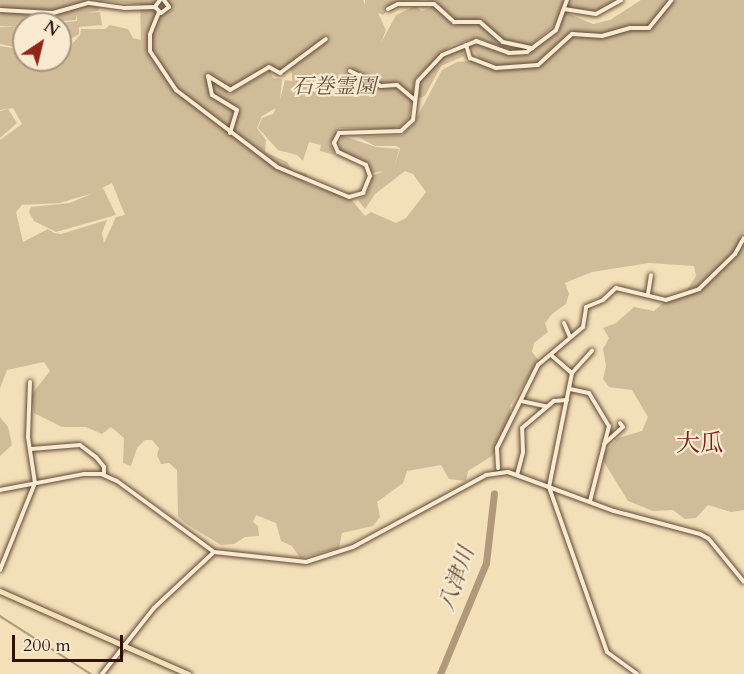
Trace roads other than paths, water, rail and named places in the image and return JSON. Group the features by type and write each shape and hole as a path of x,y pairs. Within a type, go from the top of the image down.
{"highway":[{"path":"0,591 188,674"}],"street":[{"path":"0,10 53,13 89,3 124,8 155,7 164,0 168,9 159,12"},
{"path":"159,12 149,40 154,60 176,90 230,133 290,174 354,197 366,189 369,171 362,163 338,152 335,138 348,130 400,131 413,120 417,81 435,61 466,45 483,42 515,54 532,49 556,30 567,0"},
{"path":"564,9 596,14 621,0"},
{"path":"466,45 470,58 496,68 538,65 572,34 602,36 630,28 649,28 672,0"},
{"path":"388,9 398,4 434,4 454,22 480,22 503,42 532,49"},
{"path":"155,7 159,12"},
{"path":"230,133 237,110 212,95 208,76 230,90 269,67 280,73 326,39"},
{"path":"350,71 381,87 397,85 415,100"},
{"path":"498,468 497,448 538,366 585,324 586,307 603,300 612,290 648,294 666,300 699,289 735,254 744,238"},
{"path":"648,294 651,274"},
{"path":"564,323 570,337"},
{"path":"592,351 572,372 549,487 608,652 637,674"},
{"path":"551,355 572,372"},
{"path":"0,570 35,483 31,449 30,382"},
{"path":"570,388 589,393 608,422 590,501"},
{"path":"508,430 522,428 554,401 567,400"},
{"path":"521,401 546,407"},
{"path":"603,444 623,427 620,423"},
{"path":"517,475 523,452 522,428"},
{"path":"31,449 80,445 96,456 104,467 104,475"},
{"path":"0,490 84,474 104,475 214,552 306,562 352,547 486,475 517,475 709,539 744,582"},
{"path":"102,674 165,597 214,552"}],"waterway":[{"name":"八津川","path":"440,674 486,563 494,493"},
{"path":"0,616 91,674"}],"district":[{"name":"大瓜","path":"700,444"}],"park label":[{"name":"石巻霊園","path":"334,87"}]}
